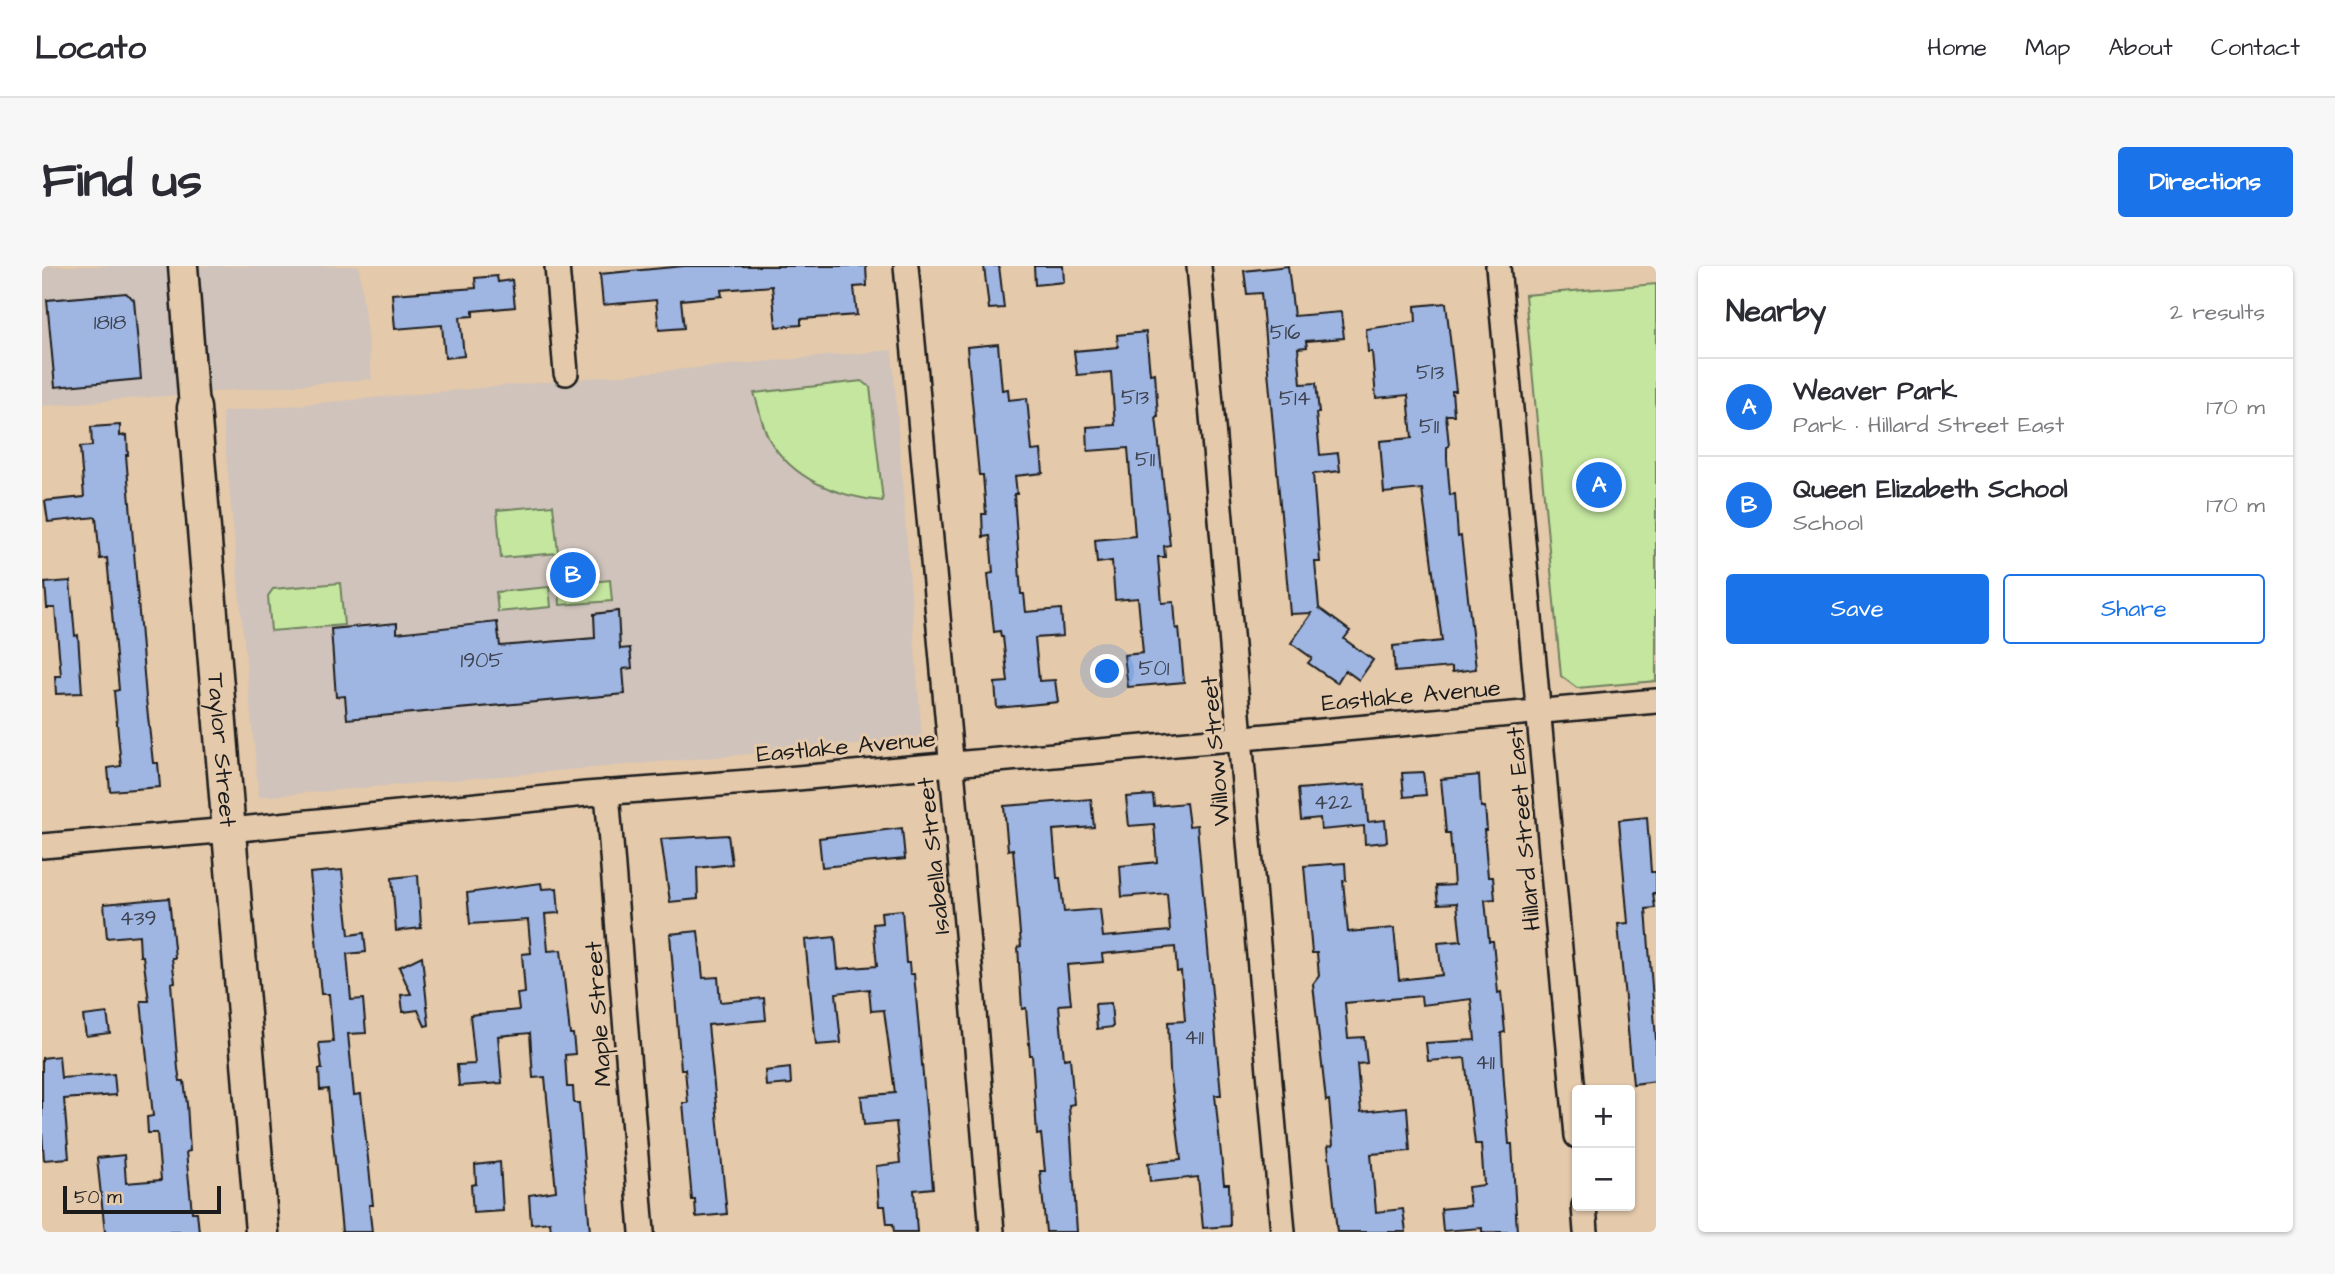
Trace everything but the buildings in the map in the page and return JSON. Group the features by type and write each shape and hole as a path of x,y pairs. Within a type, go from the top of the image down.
{"main road":[{"name":"Taylor Street","path":"194,408 262,1232"}],"street":[{"name":"Taylor Street","path":"183,266 194,408"},
{"path":"557,266 566,373"},
{"name":"Isabella Street","path":"906,266 992,1232"},
{"name":"Willow Street","path":"1199,266 1283,1232"},
{"name":"Hillard Street East","path":"1498,266 1572,1085"},
{"name":"Eastlake Avenue","path":"42,846 607,792 775,780 1656,701"},
{"name":"Maple Street","path":"607,792 642,1232"},
{"path":"1584,1211 1586,1232"}],"shaded area":[{"path":"42,266 359,266 372,379 42,406"},
{"path":"892,350 922,739 259,797 222,412"}],"green space":[{"path":"1656,284 1656,681 1577,688 1561,676 1525,295"},
{"path":"862,381 870,387 883,501 833,490 804,476 779,453 769,439 754,393"},
{"path":"553,505 558,553 501,558 497,510"},
{"path":"610,580 612,601 560,605 559,585"},
{"path":"340,583 344,625 271,631 268,596 273,589"},
{"path":"549,587 551,607 498,612 496,592"}],"place":[{"name":"Weaver Park","path":"1599,485"},
{"name":"Queen Elizabeth School","path":"573,575"}]}
